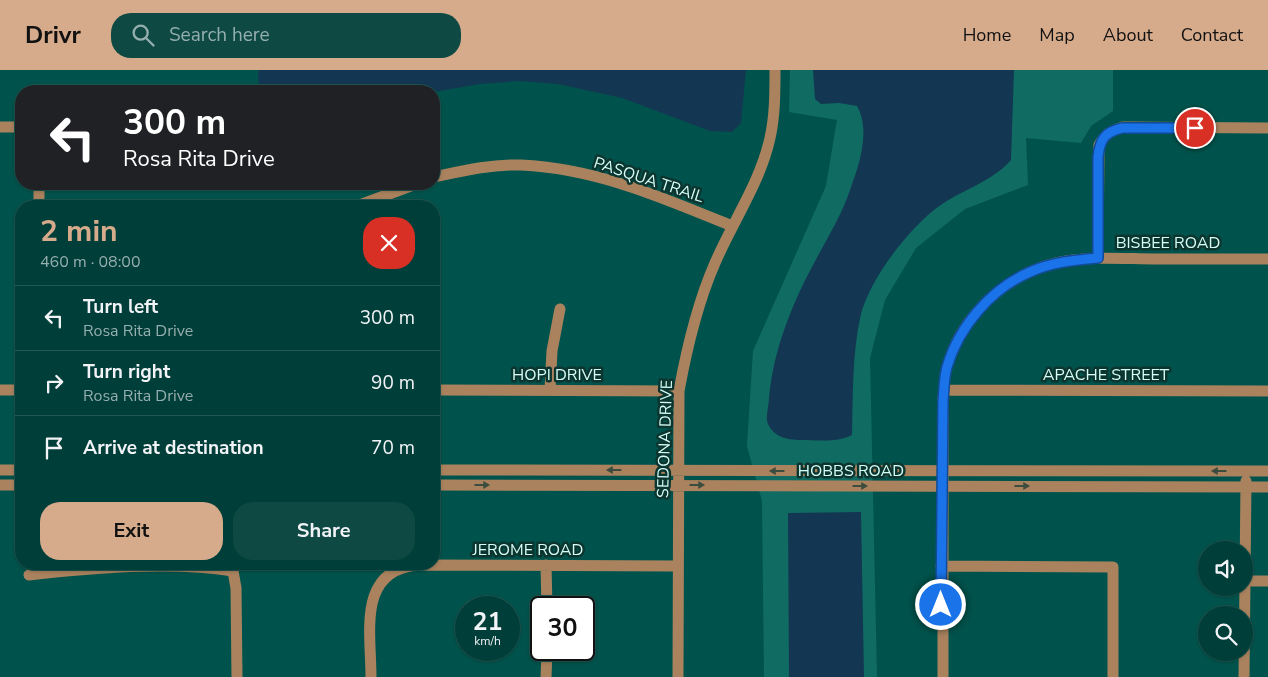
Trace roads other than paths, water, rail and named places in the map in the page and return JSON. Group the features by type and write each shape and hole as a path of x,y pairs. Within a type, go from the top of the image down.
{"street":[{"name":"SEDONA DRIVE","path":"678,677 677,470 679,391 687,346 702,298 732,226 760,172 770,138 775,108 775,70"},
{"path":"0,127 15,127"},
{"path":"1098,258 1099,145 1107,133 1122,128 1268,128"},
{"name":"PASQUA TRAIL","path":"440,176 470,169 520,165 566,171 626,185 732,226"},
{"path":"373,200 400,190"},
{"name":"BISBEE ROAD","path":"943,677 942,471 944,390 946,369 951,355 972,318 987,300 1030,272 1065,261 1098,258 1268,259"},
{"path":"550,390 552,351 560,309"},
{"path":"0,390 15,390"},
{"name":"HOPI DRIVE","path":"440,390 679,391"},
{"name":"APACHE STREET","path":"944,390 1268,391"},
{"path":"15,470 2,470 2,485 15,485"},
{"name":"HOBBS ROAD","path":"440,470 1268,471"},
{"path":"1245,541 1246,471"},
{"name":"HOBBS ROAD","path":"440,485 1268,487"},
{"name":"JEROME ROAD","path":"440,565 678,566"},
{"path":"546,565 546,596"},
{"path":"942,566 1113,567 1112,677"},
{"path":"29,575 73,570"},
{"path":"226,570 233,571 236,588 237,677"},
{"name":"JEROME ROAD","path":"371,677 372,602 382,579 393,570"},
{"path":"1253,581 1268,581"},
{"path":"1244,677 1245,596"},
{"path":"546,661 546,677"}],"water":[{"path":"259,70 746,70 741,123 732,132 710,131 622,98 558,84 519,81 480,84 440,91 440,85 259,85"},
{"path":"813,70 1014,70 1011,160 986,180 947,201 927,216 892,255 873,285 861,314 858,329 852,435 840,439 795,440 777,435 768,424 767,418 774,364 790,313 846,200 860,159 863,137 863,126 857,106 839,103 821,104 815,99"},
{"path":"861,512 864,677 789,677 788,513"}]}
